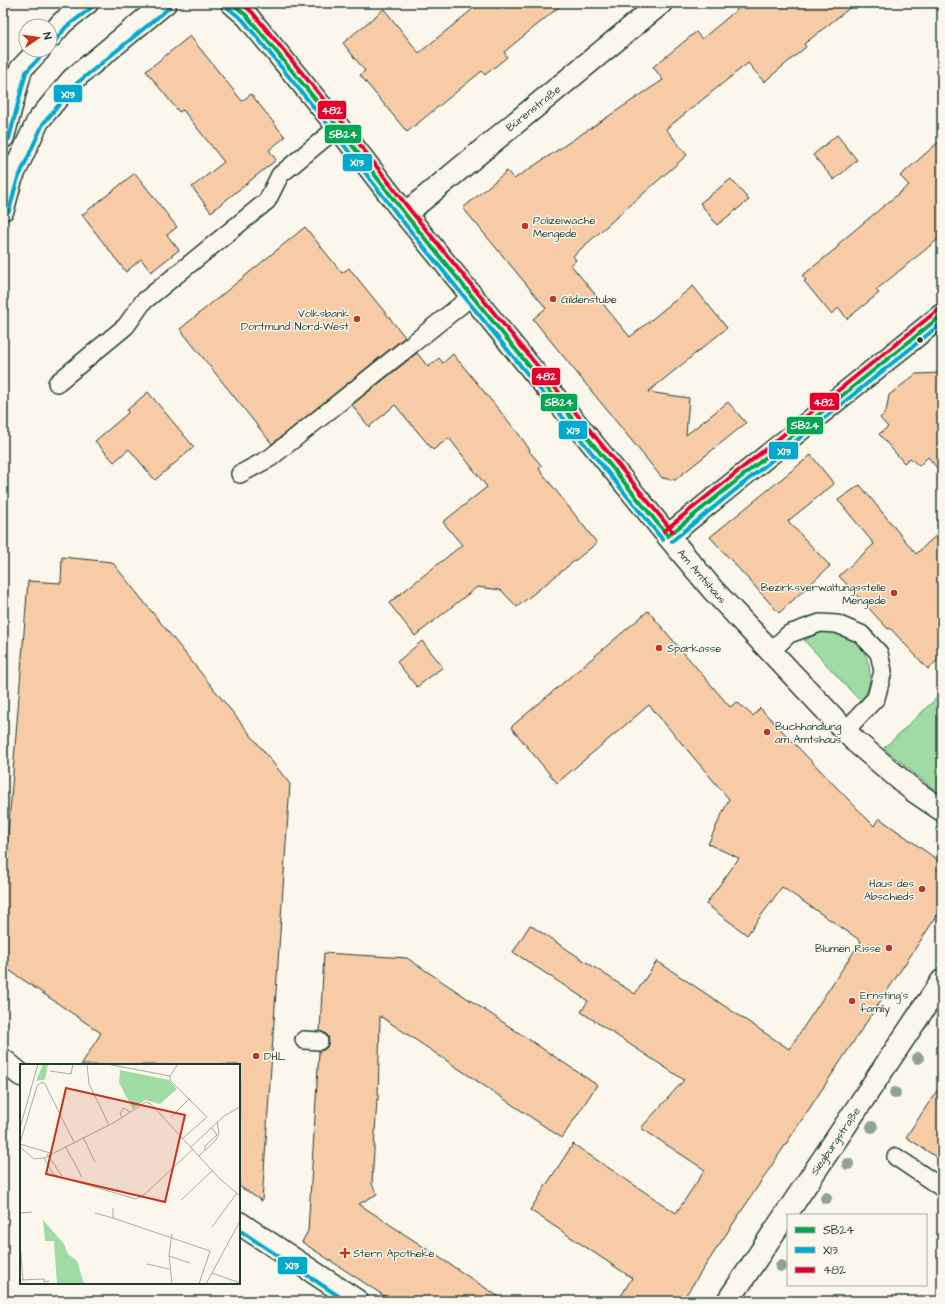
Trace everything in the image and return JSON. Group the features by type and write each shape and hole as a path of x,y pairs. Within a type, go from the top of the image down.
{"street":[{"path":"58,28 87,3"},
{"path":"3,209 11,179 38,121 72,80 165,3"},
{"name":"Bürenstraße","path":"405,214 661,3"},
{"name":"Am Amtshaus","path":"240,7 338,127 405,214 713,590 845,731 914,791 942,810"},
{"path":"3,137 22,70 32,58"},
{"path":"668,536 942,315"},
{"name":"Siegburgstraße","path":"728,1301 942,981"},
{"path":"3,1060 20,1074"},
{"path":"240,1224 358,1301"}],"lane":[{"path":"57,383 126,326 143,302 267,202 280,175 338,127"},
{"path":"240,474 270,458 472,296"},
{"path":"771,651 789,634 820,623 837,624 861,634 879,653 883,671 876,698 845,731"},
{"path":"896,1157 942,1188"}],"green space":[{"path":"822,632 846,634 860,646 864,653 870,676 867,691 860,701 804,640"},
{"path":"942,693 942,796 884,748"}],"building":[{"path":"480,3 564,3 504,52 507,57 485,75 482,71 407,132 360,75 365,71 343,43 384,9 419,53"},
{"path":"745,3 856,3 804,44 806,47 764,82 748,63 666,129 687,155 573,256 576,260 571,265 630,337 693,286 727,328 648,392 689,398 686,435 728,402 746,423 675,480 662,478 533,319 546,308 463,208 507,171 514,179 663,80 653,67 696,32 702,39"},
{"path":"190,36 242,101 251,94 285,137 269,150 276,160 211,212 192,187 224,162 183,110 179,112 146,71"},
{"path":"837,135 857,160 834,180 813,155"},
{"path":"942,139 942,236 876,290 879,293 847,319 839,308 831,314 804,281 806,280 802,276 909,185 900,176"},
{"path":"135,173 177,227 167,235 179,250 151,272 141,259 126,272 82,215"},
{"path":"731,179 749,200 717,225 700,203"},
{"path":"305,227 342,273 349,268 405,337 272,444 180,329"},
{"path":"417,353 428,367 439,358 443,363 453,354 518,433 530,450 529,451 542,466 539,469 597,543 517,607 501,590 477,587 415,636 389,603 462,545 443,522 487,487 449,438 433,450 395,405 369,427 352,405"},
{"path":"942,373 942,474 928,457 919,466 910,458 904,463 879,434 888,427 880,418 886,412 889,395 916,374"},
{"path":"148,392 194,447 155,480 129,449 114,462 95,441 128,413 127,410"},
{"path":"811,455 834,484 788,521 830,566 779,613 710,537"},
{"name":"Bezirksverwaltungsstelle Mengede","path":"860,485 916,554 942,530 942,656 928,669 890,628 888,629 839,576 874,544 838,500"},
{"path":"62,557 112,562 290,784 262,1201 240,1187 240,1064 82,1064 101,1033 3,966 3,900 28,581 61,583"},
{"path":"648,611 730,707 737,702 753,716 760,708 874,826 879,818 942,863 942,908 682,1301 618,1301 632,1278 530,1210 573,1144 676,1213 705,1170 641,1128 684,1080 581,1012 588,1001 513,952 530,925 635,994 657,961 789,1049 861,941 782,887 747,935 706,904 739,858 708,844 729,799 649,705 557,783 511,727"},
{"path":"422,641 443,667 417,687 397,662"},
{"path":"324,953 407,958 597,1085 562,1138 380,1016 378,1100 377,1099 372,1184 377,1194 359,1204 505,1301 392,1301 302,1242 308,1231 319,1051 324,1050 329,1042 328,1036 320,1031"},
{"path":"942,1083 942,1161 906,1137"}],"transit line":[{"name":"SB24","path":"232,3 247,16 338,127 405,214 668,536"},
{"name":"482","path":"241,3 252,12 343,123 410,210 673,532"},
{"name":"X13","path":"58,37 66,27 91,8"},
{"name":"X13","path":"9,211 17,181 43,124 76,84 169,8"},
{"name":"X13","path":"228,8 243,20 333,131 400,218 663,540"},
{"name":"X13","path":"9,139 26,72 39,58"},
{"name":"482","path":"664,531 938,310"},
{"name":"SB24","path":"668,536 942,315"},
{"name":"X13","path":"672,541 942,323"},
{"name":"X13","path":"240,1231 346,1301"}],"place":[{"name":"Polizeiwache Mengede","path":"525,226"},
{"name":"Gildenstube","path":"553,299"},
{"name":"Volksbank Dortmund Nord-West","path":"357,319"},
{"name":"Bezirksverwaltungsstelle Mengede","path":"894,593"},
{"name":"Sparkasse","path":"659,648"},
{"name":"Buchhandlung am Amtshaus","path":"767,732"},
{"name":"Haus des Abschieds","path":"922,889"},
{"name":"Blumen Risse","path":"889,948"},
{"name":"Ernsting's family","path":"852,1001"},
{"name":"DHL","path":"256,1056"},
{"name":"Stern Apotheke","path":"345,1253"}]}
